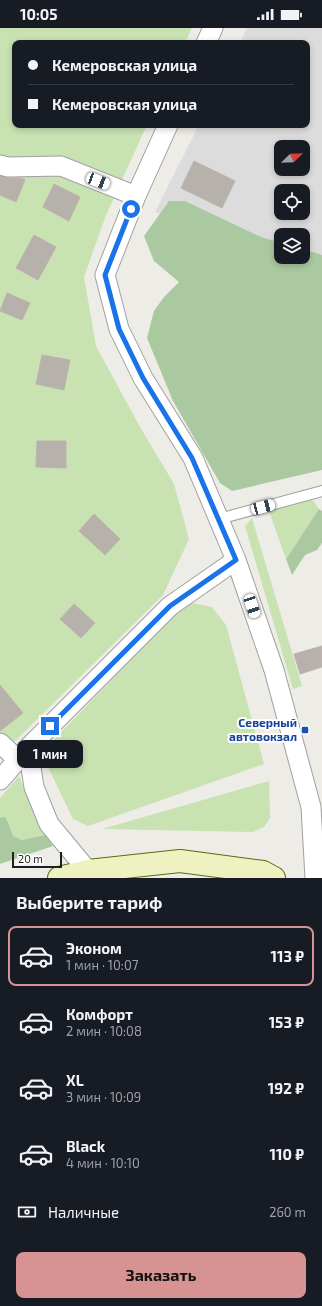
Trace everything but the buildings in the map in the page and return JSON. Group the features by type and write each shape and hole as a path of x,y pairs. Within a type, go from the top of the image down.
{"main road":[{"path":"59,878 88,871 180,861 264,872 274,878"}],"street":[{"path":"207,40 213,28"},
{"path":"167,128 136,196 105,275 119,329 143,378 192,458 236,560 248,593 274,670 311,808 315,878"},
{"path":"0,165 8,167 61,166 136,196"},
{"path":"0,780 23,754 170,606 236,560"},
{"path":"0,743 23,754 49,824 88,871"}],"lane":[{"path":"218,519 322,491"}],"shaded area":[{"path":"247,28 322,28 322,286 155,212 197,128 310,128 310,40 241,40"}],"green space":[{"path":"0,28 192,28 186,40 12,40 12,128 146,128 106,215 84,277 96,346 140,427 174,484 189,539 163,595 0,756"},
{"path":"169,201 185,201 261,237 274,241 274,264 310,264 310,251 322,255 322,470 232,491 220,483 173,401 147,338 154,311 164,297 179,282 154,261 144,236"},
{"path":"311,498 319,509 286,559 269,511"},
{"path":"319,509 322,511 322,543 317,550 305,555 292,575 286,559"},
{"path":"252,518 302,686 293,689 245,526"},
{"path":"192,603 212,607 226,625 264,764 88,826 73,819 47,765 46,748 178,610"},
{"path":"19,776 45,835 22,840 12,836 10,827 5,818 0,818 0,798"},
{"path":"269,781 270,818 264,827 253,832 102,829"},
{"path":"5,817 13,836 22,840 45,835 53,846 0,864 0,818"}],"place":[{"name":"Северный автовокзал","path":"305,730"}],"route":[{"path":"50,726 170,606 236,560 192,458 143,378 119,329 105,275 131,209"}]}
